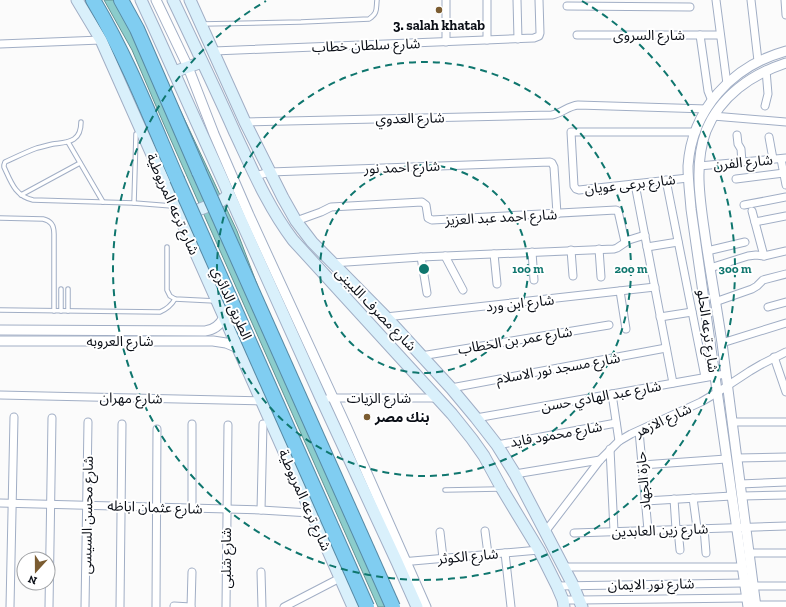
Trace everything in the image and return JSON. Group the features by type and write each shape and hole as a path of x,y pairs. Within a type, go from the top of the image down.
{"highway":[{"name":"الطريق الدائري","path":"93,0 113,34 367,607"},
{"name":"الطريق الدائري","path":"121,0 137,29 223,228 393,607"}],"main road":[{"name":"شارع ترعه المريوطية","path":"77,0 101,40 353,607"},
{"path":"141,0 321,398 401,562 417,607"},
{"name":"شارع مصرف اللبينى","path":"172,0 255,176 276,216 293,240 452,414 476,444 539,550 557,586 563,604"},
{"name":"شارع مصرف اللبينى","path":"190,0 245,122 282,198 296,221 312,242 386,317 451,388 497,445 516,474 581,603"},
{"path":"174,72 202,62"},
{"path":"176,211 183,215 188,214 215,204 228,194"},
{"path":"184,227 189,222 223,208 234,208"}],"street":[{"path":"156,0 188,67 214,134 249,215 347,428 401,562 426,607"},
{"path":"446,0 446,42"},
{"path":"486,0 487,40"},
{"path":"517,0 518,39"},
{"name":"شارع سلطان خطاب","path":"214,51 534,38 539,36 540,33 539,0"},
{"path":"716,0 727,84"},
{"path":"751,0 758,61"},
{"path":"785,0 786,15"},
{"path":"567,6 593,3 648,3 690,7"},
{"name":"شارع السروى","path":"577,35 720,35"},
{"path":"700,35 710,105"},
{"path":"0,44 101,40"},
{"name":"شارع ترعه الحلو","path":"751,604 749,585 750,553 732,496 694,232 688,178 690,154 696,132 710,105 736,75 758,61 786,51"},
{"name":"شارع ترعه الحلو","path":"749,585 742,567 742,496 722,343 704,231 699,182 699,166 701,149 706,132 713,116 725,101 738,88 752,78 766,70 786,63"},
{"path":"765,106 768,94 766,70"},
{"name":"شارع العدوي","path":"245,122 552,115 572,106 581,105 710,105"},
{"path":"713,116 786,122"},
{"name":"شارع برعى عويان","path":"688,178 579,190 576,189 574,186 571,132 696,132"},
{"path":"737,135 738,144 741,149 742,162"},
{"path":"769,137 773,160"},
{"path":"784,159 786,185"},
{"name":"شارع الفرن","path":"699,166 784,159"},
{"name":"شارع احمد نور","path":"255,176 270,172 550,162 554,167 557,214"},
{"path":"736,179 784,173"},
{"path":"666,180 705,377"},
{"path":"635,184 673,383"},
{"path":"744,205 786,197"},
{"name":"شارع احمد عبد العزيز","path":"296,221 331,207 422,202 426,205 428,218 432,220 617,210 625,242"},
{"path":"752,211 764,256"},
{"path":"755,222 786,216"},
{"path":"694,232 704,231"},
{"path":"331,262 617,248 625,242 644,235"},
{"path":"647,247 678,242"},
{"path":"708,251 745,242"},
{"path":"599,249 601,277"},
{"path":"571,250 573,276"},
{"path":"710,268 748,256 764,256 786,251"},
{"path":"532,252 534,280"},
{"path":"494,254 497,284"},
{"path":"445,256 463,290"},
{"path":"421,257 427,293"},
{"path":"715,302 752,289 763,280 786,274"},
{"name":"شارع ابن ورد","path":"386,317 654,287"},
{"path":"620,292 626,329"},
{"path":"768,307 786,302"},
{"path":"660,318 692,312"},
{"name":"شارع العروبه","path":"0,330 209,330 216,327 224,317"},
{"path":"722,343 786,323"},
{"name":"شارع عمر بن الخطاب","path":"421,356 609,325"},
{"path":"182,331 183,341"},
{"name":"شارع العروبه","path":"0,340 213,341 230,344 238,348"},
{"name":"شارع مسجد نور الاسلام","path":"451,388 666,348"},
{"name":"شارع الازهر","path":"546,532 600,460 619,441 701,402 750,371 786,352"},
{"path":"774,357 786,392"},
{"name":"شارع عبد الهادي حسن","path":"476,418 725,374"},
{"path":"612,394 619,441"},
{"name":"شارع مهران","path":"0,395 262,401"},
{"name":"شارع الزيات","path":"321,398 437,398"},
{"path":"10,607 14,417"},
{"path":"49,607 52,418"},
{"name":"شارع محسن السيسى","path":"85,607 88,422"},
{"path":"732,422 786,422"},
{"name":"شارع محمود فايد","path":"497,445 616,423"},
{"path":"120,607 122,424"},
{"path":"192,424 192,508"},
{"path":"261,510 262,424"},
{"name":"شارع شلبى","path":"226,607 228,425"},
{"path":"156,607 157,429"},
{"name":"حارة الجهاد","path":"639,431 648,530"},
{"path":"610,449 614,531"},
{"path":"737,458 786,457"},
{"path":"642,465 726,459"},
{"path":"516,474 600,460"},
{"path":"740,484 786,482"},
{"path":"742,496 786,495"},
{"path":"645,501 732,496"},
{"path":"693,498 706,553"},
{"path":"674,499 680,550"},
{"name":"شارع عثمان اباظه","path":"0,502 226,508 310,513"},
{"name":"شارع زين العابدين","path":"574,533 786,526"},
{"path":"485,531 488,554"},
{"path":"440,532 443,558"},
{"name":"شارع الكوثر","path":"401,562 539,550"},
{"path":"504,553 511,607"},
{"path":"750,553 786,553"},
{"path":"564,567 742,567"},
{"path":"174,606 191,607 192,572"},
{"path":"261,572 262,607"},
{"path":"284,607 340,578"},
{"name":"شارع نور الايمان","path":"557,586 786,586"},
{"path":"563,604 786,605"}],"lane":[{"path":"201,24 369,19 374,16 376,12 377,0"},
{"path":"81,122 80,132 77,137 68,142 37,148 5,162 4,168 14,187 21,195 32,200 134,203 176,211"},
{"path":"134,203 136,134"},
{"path":"68,142 103,202"},
{"path":"21,195 80,163"},
{"path":"0,218 43,219 48,220 52,224 54,228 54,311"},
{"path":"167,246 167,290 170,296 175,299 216,301"},
{"path":"61,311 62,289"},
{"path":"68,289 68,311"},
{"path":"0,310 160,312 166,310 172,305 175,299"},
{"path":"445,490 502,489"}],"water":[{"path":"104,0 122,0 149,44 237,231 264,303 398,607 378,607 132,50"}],"place":[{"name":"3. salah khatab","path":"439,10"},
{"name":"بنك مصر","path":"367,417"}]}
